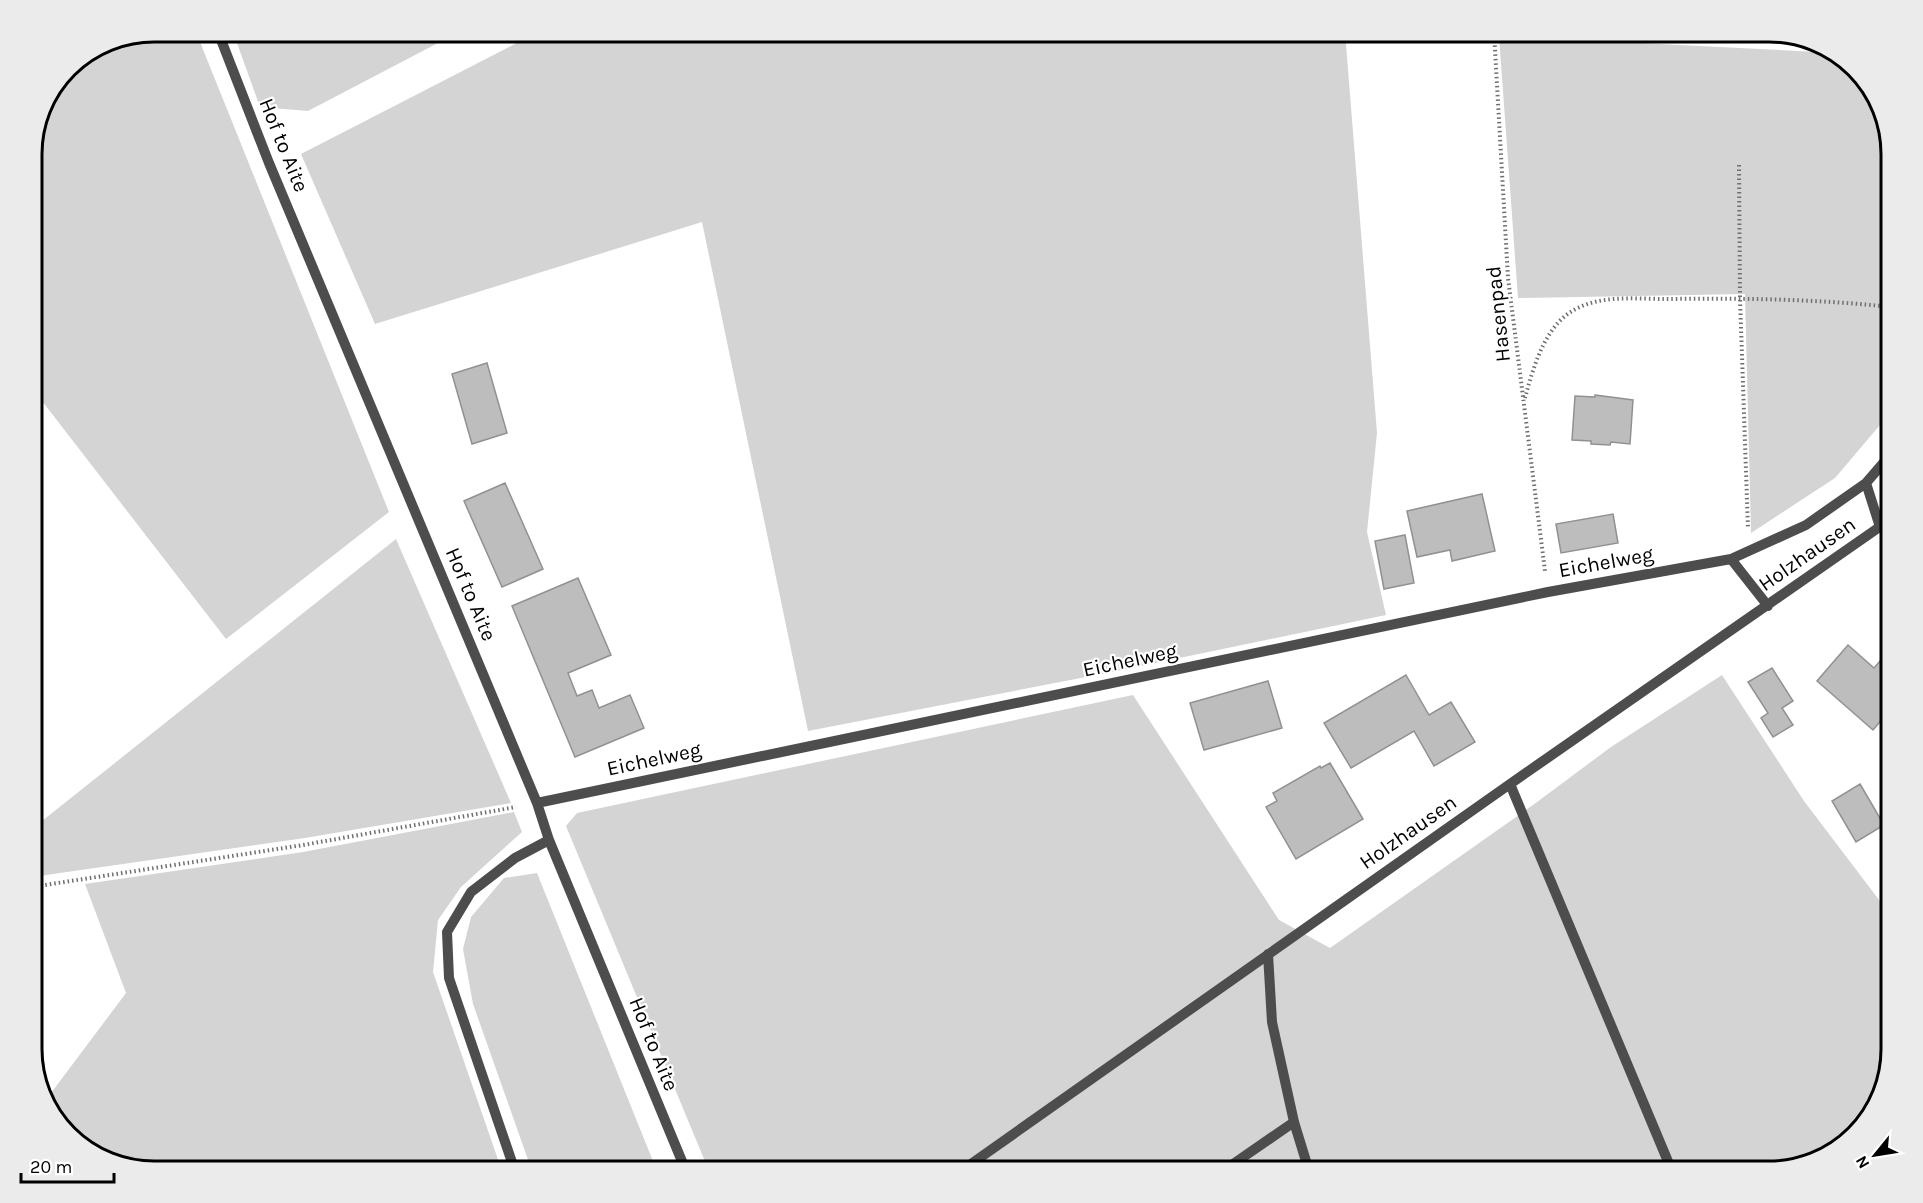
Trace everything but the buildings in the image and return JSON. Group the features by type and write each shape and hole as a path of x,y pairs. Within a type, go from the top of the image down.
{"street":[{"name":"Hof to Aite","path":"222,42 269,163 537,803 549,840 681,1161"},
{"name":"Eichelweg","path":"537,803 1548,592 1731,559 1806,525 1866,483 1881,466"},
{"path":"1866,483 1880,527"},
{"name":"Holzhausen","path":"976,1161 1510,784 1880,527"},
{"path":"1731,559 1768,606"},
{"path":"1510,784 1667,1161"},
{"path":"511,1161 449,978 447,932 471,892 515,858 549,840"},
{"path":"1268,954 1272,1022 1294,1122 1306,1161"},
{"path":"1239,1161 1294,1122"}],"path":[{"name":"Hasenpad","path":"1495,42 1508,278 1548,592"},
{"path":"1739,165 1740,298 1749,551"},
{"path":"1524,401 1533,368 1554,326 1579,307 1608,300 1740,298 1881,306"},
{"path":"42,885 303,845 537,803"}],"shaded area":[{"path":"200,42 389,512 226,639 42,401 42,147 46,125 61,92 80,70 104,54 132,44"},
{"path":"237,42 440,42 308,111 260,107"},
{"path":"519,42 1346,42 1377,433 1367,532 1386,615 1117,671 808,731 702,222 375,324 301,154"},
{"path":"1499,42 1619,42 1814,52 1843,70 1853,80 1869,104 1877,125 1881,154 1881,424 1835,478 1751,533 1745,294 1518,298"},
{"path":"396,539 511,803 305,838 42,876 42,821"},
{"path":"1722,675 1804,801 1881,902 1880,1064 1869,1099 1851,1125 1845,1125 1845,1131 1837,1138 1812,1152 1784,1160 1769,1161 705,1161 566,826 577,813 1133,695 1279,920 1330,948 1611,747"},
{"path":"514,812 522,832 461,887 438,920 433,972 499,1161 139,1160 111,1152 92,1142 70,1123 57,1105 51,1093 126,993 85,884 303,852"},
{"path":"537,873 653,1161 528,1161 473,1004 463,949 471,917 504,878"}]}
